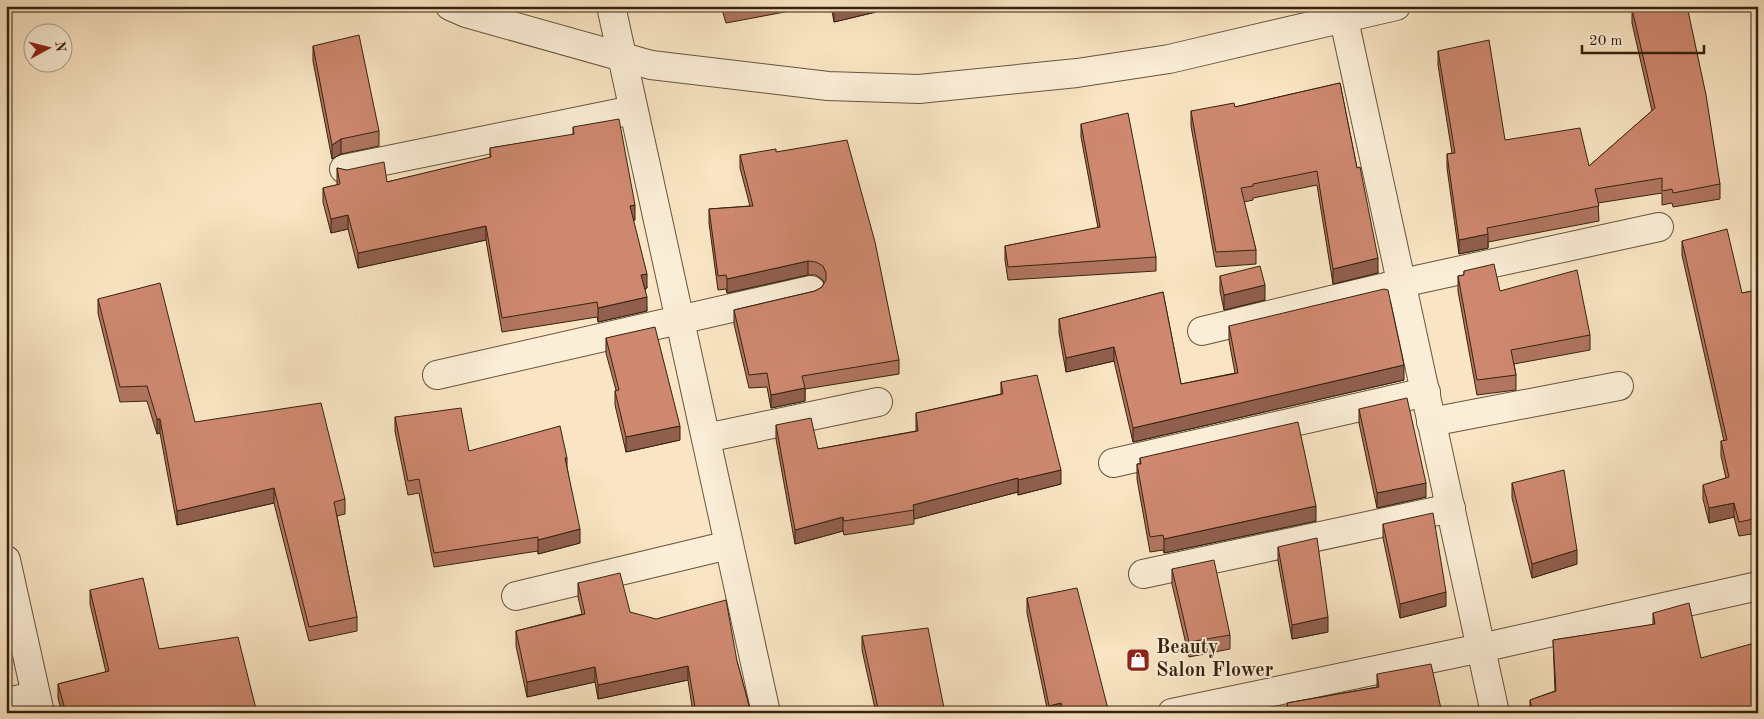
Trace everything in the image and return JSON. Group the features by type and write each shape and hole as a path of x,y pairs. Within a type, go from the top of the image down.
{"street":[{"path":"450,6 466,13 650,65 828,86 919,88 1077,74 1169,59 1342,12 1396,6"},
{"path":"611,6 766,713"},
{"path":"1342,12 1495,713"},
{"path":"344,169 634,110"},
{"path":"1202,331 1402,283 1659,227"},
{"path":"436,375 811,290"},
{"path":"1431,422 1619,386"},
{"path":"1113,463 1426,392"},
{"path":"706,438 878,402"},
{"path":"1143,574 1451,508"},
{"path":"516,596 729,545"},
{"path":"6,560 38,704 6,702"},
{"path":"1172,713 1481,648 1758,586"}],"building":[{"path":"725,6 738,6 726,9"},
{"path":"1646,6 1687,6 1706,95 1720,184 1673,193 1672,189 1662,191 1662,178 1595,189 1599,206 1487,228 1488,234 1459,240 1447,154 1455,153 1438,51 1489,40 1505,140 1580,128 1589,166 1655,108 1632,9"},
{"path":"1755,6 1758,6 1758,20"},
{"path":"359,35 379,131 341,139 332,145 313,46"},
{"path":"1340,83 1357,168 1360,167 1378,258 1333,269 1317,171 1241,188 1256,250 1216,252 1191,111 1234,103 1235,107"},
{"path":"1128,113 1156,257 1008,267 1005,246 1100,227 1081,124"},
{"path":"619,119 635,205 630,206 647,274 641,275 647,297 598,308 597,302 502,318 486,226 358,253 348,215 331,219 323,188 340,184 337,168 347,170 384,162 387,182 491,157 490,148 574,134 573,127"},
{"path":"847,140 875,242 899,360 802,376 805,388 771,395 767,373 749,375 734,310 815,291 822,287 826,280 826,273 823,266 816,262 808,261 727,279 726,275 718,276 709,209 753,206 740,155 776,149 776,152"},
{"path":"1727,229 1742,293 1758,290 1758,337 1752,338 1758,364 1758,518 1739,522 1734,503 1709,508 1703,485 1729,477 1721,441 1727,440 1682,241"},
{"path":"1494,264 1500,291 1577,270 1590,335 1511,350 1516,375 1477,380 1458,276 1464,275 1464,271"},
{"path":"1260,266 1265,285 1224,295 1220,276"},
{"path":"160,283 195,422 321,403 345,499 334,502 357,617 309,627 274,488 177,511 160,419 157,419 147,386 120,387 98,299"},
{"path":"1384,289 1388,290 1404,365 1133,428 1114,347 1066,358 1059,319 1163,292 1181,384 1238,373 1229,326"},
{"path":"655,327 680,426 626,437 615,391 619,390 606,338"},
{"path":"1037,375 1061,470 1018,480 1018,478 913,505 914,510 844,521 843,517 795,530 776,425 811,418 818,449 918,431 916,413 1003,394 1001,382"},
{"path":"1407,398 1426,483 1377,493 1359,409"},
{"path":"461,408 469,451 560,426 580,529 538,540 538,537 434,553 419,479 408,481 395,417"},
{"path":"1298,422 1316,506 1164,539 1163,535 1150,537 1137,464 1141,464 1140,458"},
{"path":"1564,470 1577,550 1532,564 1512,483"},
{"path":"1433,513 1446,592 1400,604 1383,524"},
{"path":"1317,538 1328,617 1292,625 1278,547"},
{"path":"1214,560 1230,635 1189,642 1172,569"},
{"path":"620,573 630,612 656,619 726,600 737,661 751,713 696,713 688,666 598,685 595,667 527,682 516,631 585,614 578,583"},
{"path":"143,578 159,649 238,637 257,713 66,713 58,684 109,671 90,590"},
{"path":"1077,588 1109,713 1063,713 1061,703 1049,706 1027,598"},
{"path":"1689,603 1701,658 1758,642 1758,713 1533,713 1530,700 1556,691 1553,640 1655,624 1653,613"},
{"path":"928,628 945,713 879,713 862,636"},
{"path":"1431,664 1442,713 1289,713 1287,703 1379,687 1377,674"}],"place":[{"name":"Beauty Salon Flower","path":"1138,660"}]}
